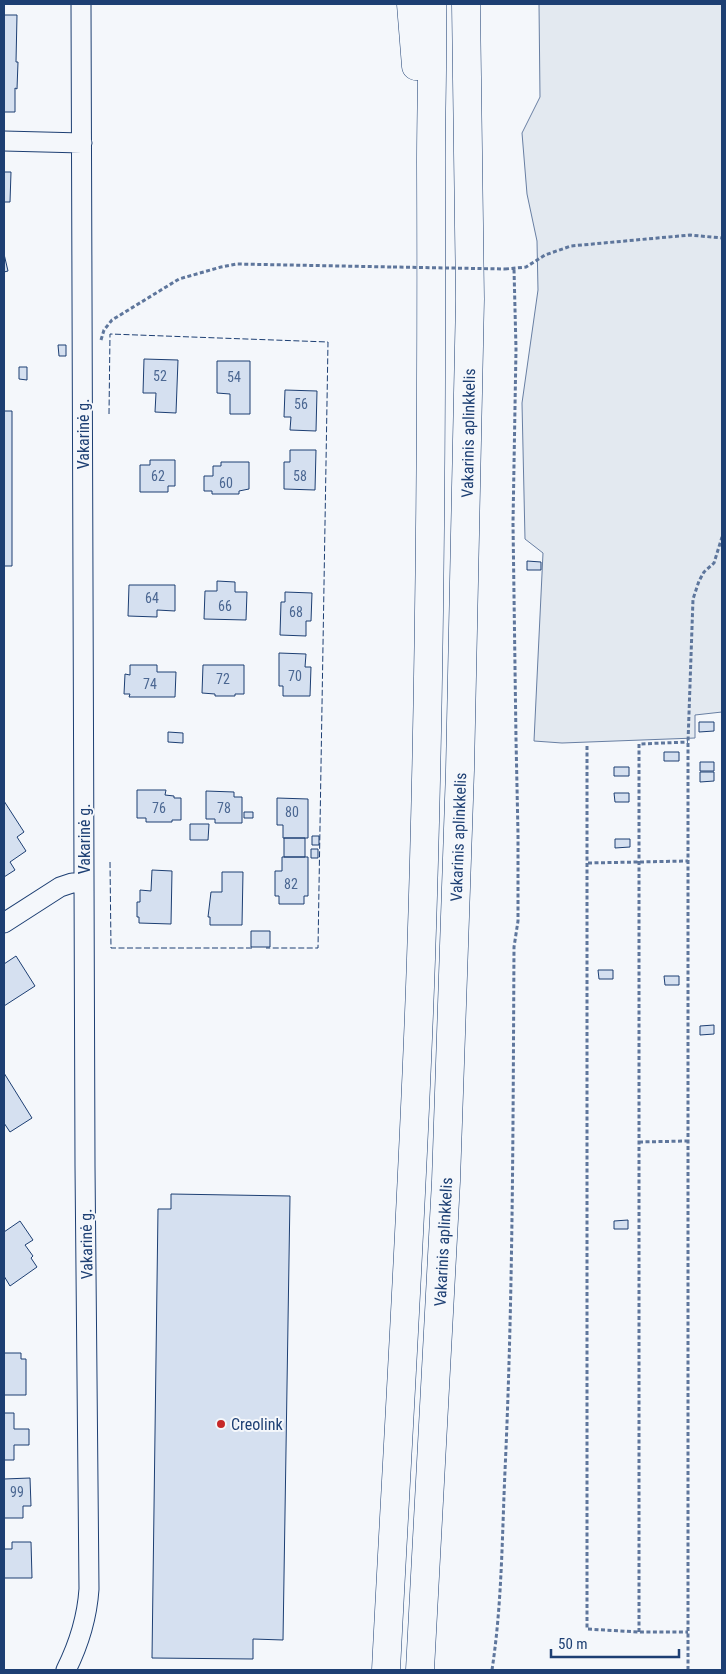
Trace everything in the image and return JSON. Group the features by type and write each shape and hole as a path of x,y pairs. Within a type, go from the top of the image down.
{"highway":[{"path":"411,4 418,86 431,159"},
{"name":"Vakarinis aplinkkelis","path":"386,1670 413,1169 421,955 428,688 432,275 432,4"},
{"name":"Vakarinis aplinkkelis","path":"420,1670 446,1181 460,770 470,299 466,4"}],"street":[{"name":"Vakarinė g.","path":"66,1670 88,1610 89,1589 85,1166 80,4"},
{"path":"4,141 82,143"},
{"path":"4,923 60,887 72,883 84,883"}],"path":[{"path":"100,342 104,330 112,320 179,279 237,264 514,269 526,267 545,255 571,246 690,235 722,238"},
{"path":"492,1670 500,1595 509,1380 514,947 518,921 513,524 516,350 514,269"},
{"path":"688,1670 688,742 693,599 699,580 704,572 714,563 722,537"},
{"path":"639,1632 639,744 688,742"},
{"path":"587,746 588,1629 688,1632"},
{"path":"588,863 688,861"},
{"path":"639,1142 688,1141"}],"shaded area":[{"path":"539,4 722,4 722,712 695,715 695,738 562,743 534,741 543,553 525,539 522,403 538,290 537,241 527,194 522,133 540,97"}],"building":[{"path":"4,15 17,15 16,62 18,62 15,112 4,112"},
{"path":"4,172 11,172 10,202 4,202"},
{"path":"4,254 8,271 4,272"},
{"path":"58,345 66,345 66,356 59,356"},
{"path":"144,359 178,360 176,413 155,412 156,393 143,393"},
{"path":"217,361 250,361 250,414 230,414 230,394 217,393"},
{"path":"19,367 27,367 27,380 19,379"},
{"path":"285,390 317,391 316,431 290,430 291,417 284,417"},
{"path":"4,411 12,411 12,566 4,566"},
{"path":"290,450 316,450 315,490 284,489 284,462 290,462"},
{"path":"150,460 175,460 175,486 168,486 168,492 140,492 140,465 150,465"},
{"path":"221,462 249,462 249,489 239,491 239,494 212,494 212,491 204,491 204,476 213,476 213,466 221,466"},
{"path":"527,561 541,562 541,570 527,570"},
{"path":"217,581 235,582 235,592 247,592 246,620 204,619 205,591 217,591"},
{"path":"129,585 175,585 175,611 157,610 157,617 128,616"},
{"path":"285,592 312,593 311,621 306,621 306,636 280,635 281,602 285,602"},
{"path":"279,653 306,654 305,667 311,667 310,696 283,696 283,686 279,686"},
{"path":"130,665 157,665 157,672 176,672 175,697 129,697 130,694 124,694 125,674 130,675"},
{"path":"203,665 244,665 244,694 215,696 215,694 202,693"},
{"path":"699,722 714,722 714,731 699,732"},
{"path":"168,732 183,733 183,743 168,742"},
{"path":"664,752 679,752 679,761 664,761"},
{"path":"700,762 714,762 714,771 700,771"},
{"path":"614,767 629,767 629,776 614,776"},
{"path":"700,772 714,772 714,781 700,782"},
{"path":"137,790 166,790 165,795 181,798 181,820 146,822 146,818 137,818"},
{"path":"206,791 234,792 234,797 242,797 242,823 215,823 215,819 206,819"},
{"path":"614,793 629,793 629,802 615,802"},
{"path":"277,798 308,799 308,838 283,838 283,825 277,825"},
{"path":"4,801 24,832 17,837 26,851 10,862 15,870 4,877"},
{"path":"244,812 253,812 253,818 244,818"},
{"path":"190,824 209,824 208,840 190,840"},
{"path":"312,836 319,836 319,845 312,845"},
{"path":"284,838 305,838 305,857 284,857"},
{"path":"615,839 630,839 630,847 615,848"},
{"path":"311,849 318,849 318,858 311,858"},
{"path":"282,857 308,857 308,896 304,896 304,904 279,904 279,896 275,896 275,871 282,871"},
{"path":"152,870 172,871 171,924 139,923 137,902 140,902 140,890 151,891"},
{"path":"222,872 243,872 242,925 210,925 210,917 208,917 211,892 222,892"},
{"path":"251,931 270,931 270,947 251,947"},
{"path":"16,956 35,986 4,1006 4,964"},
{"path":"598,970 613,970 613,979 599,979"},
{"path":"664,976 679,976 679,985 665,985"},
{"path":"714,1025 714,1034 700,1035 700,1026"},
{"path":"4,1073 32,1118 10,1132 4,1123"},
{"name":"Creolink","path":"171,1194 290,1196 283,1640 253,1639 253,1659 152,1658 158,1209 171,1209"},
{"path":"628,1220 628,1229 614,1229 614,1221"},
{"path":"20,1221 33,1240 25,1245 33,1256 31,1258 37,1267 10,1286 4,1276 4,1232"},
{"path":"4,1353 21,1353 21,1359 26,1359 26,1395 4,1395"},
{"path":"4,1413 14,1413 14,1429 29,1429 29,1445 14,1445 14,1460 4,1460"},
{"path":"30,1478 31,1506 23,1506 23,1518 4,1518 4,1479"},
{"path":"12,1542 31,1542 32,1578 4,1578 4,1549 12,1549"}],"fence":[{"path":"109,414 110,334 328,342 318,948 266,948"},
{"path":"110,862 111,948 253,948"}],"place":[{"name":"Creolink","path":"221,1424"}]}
